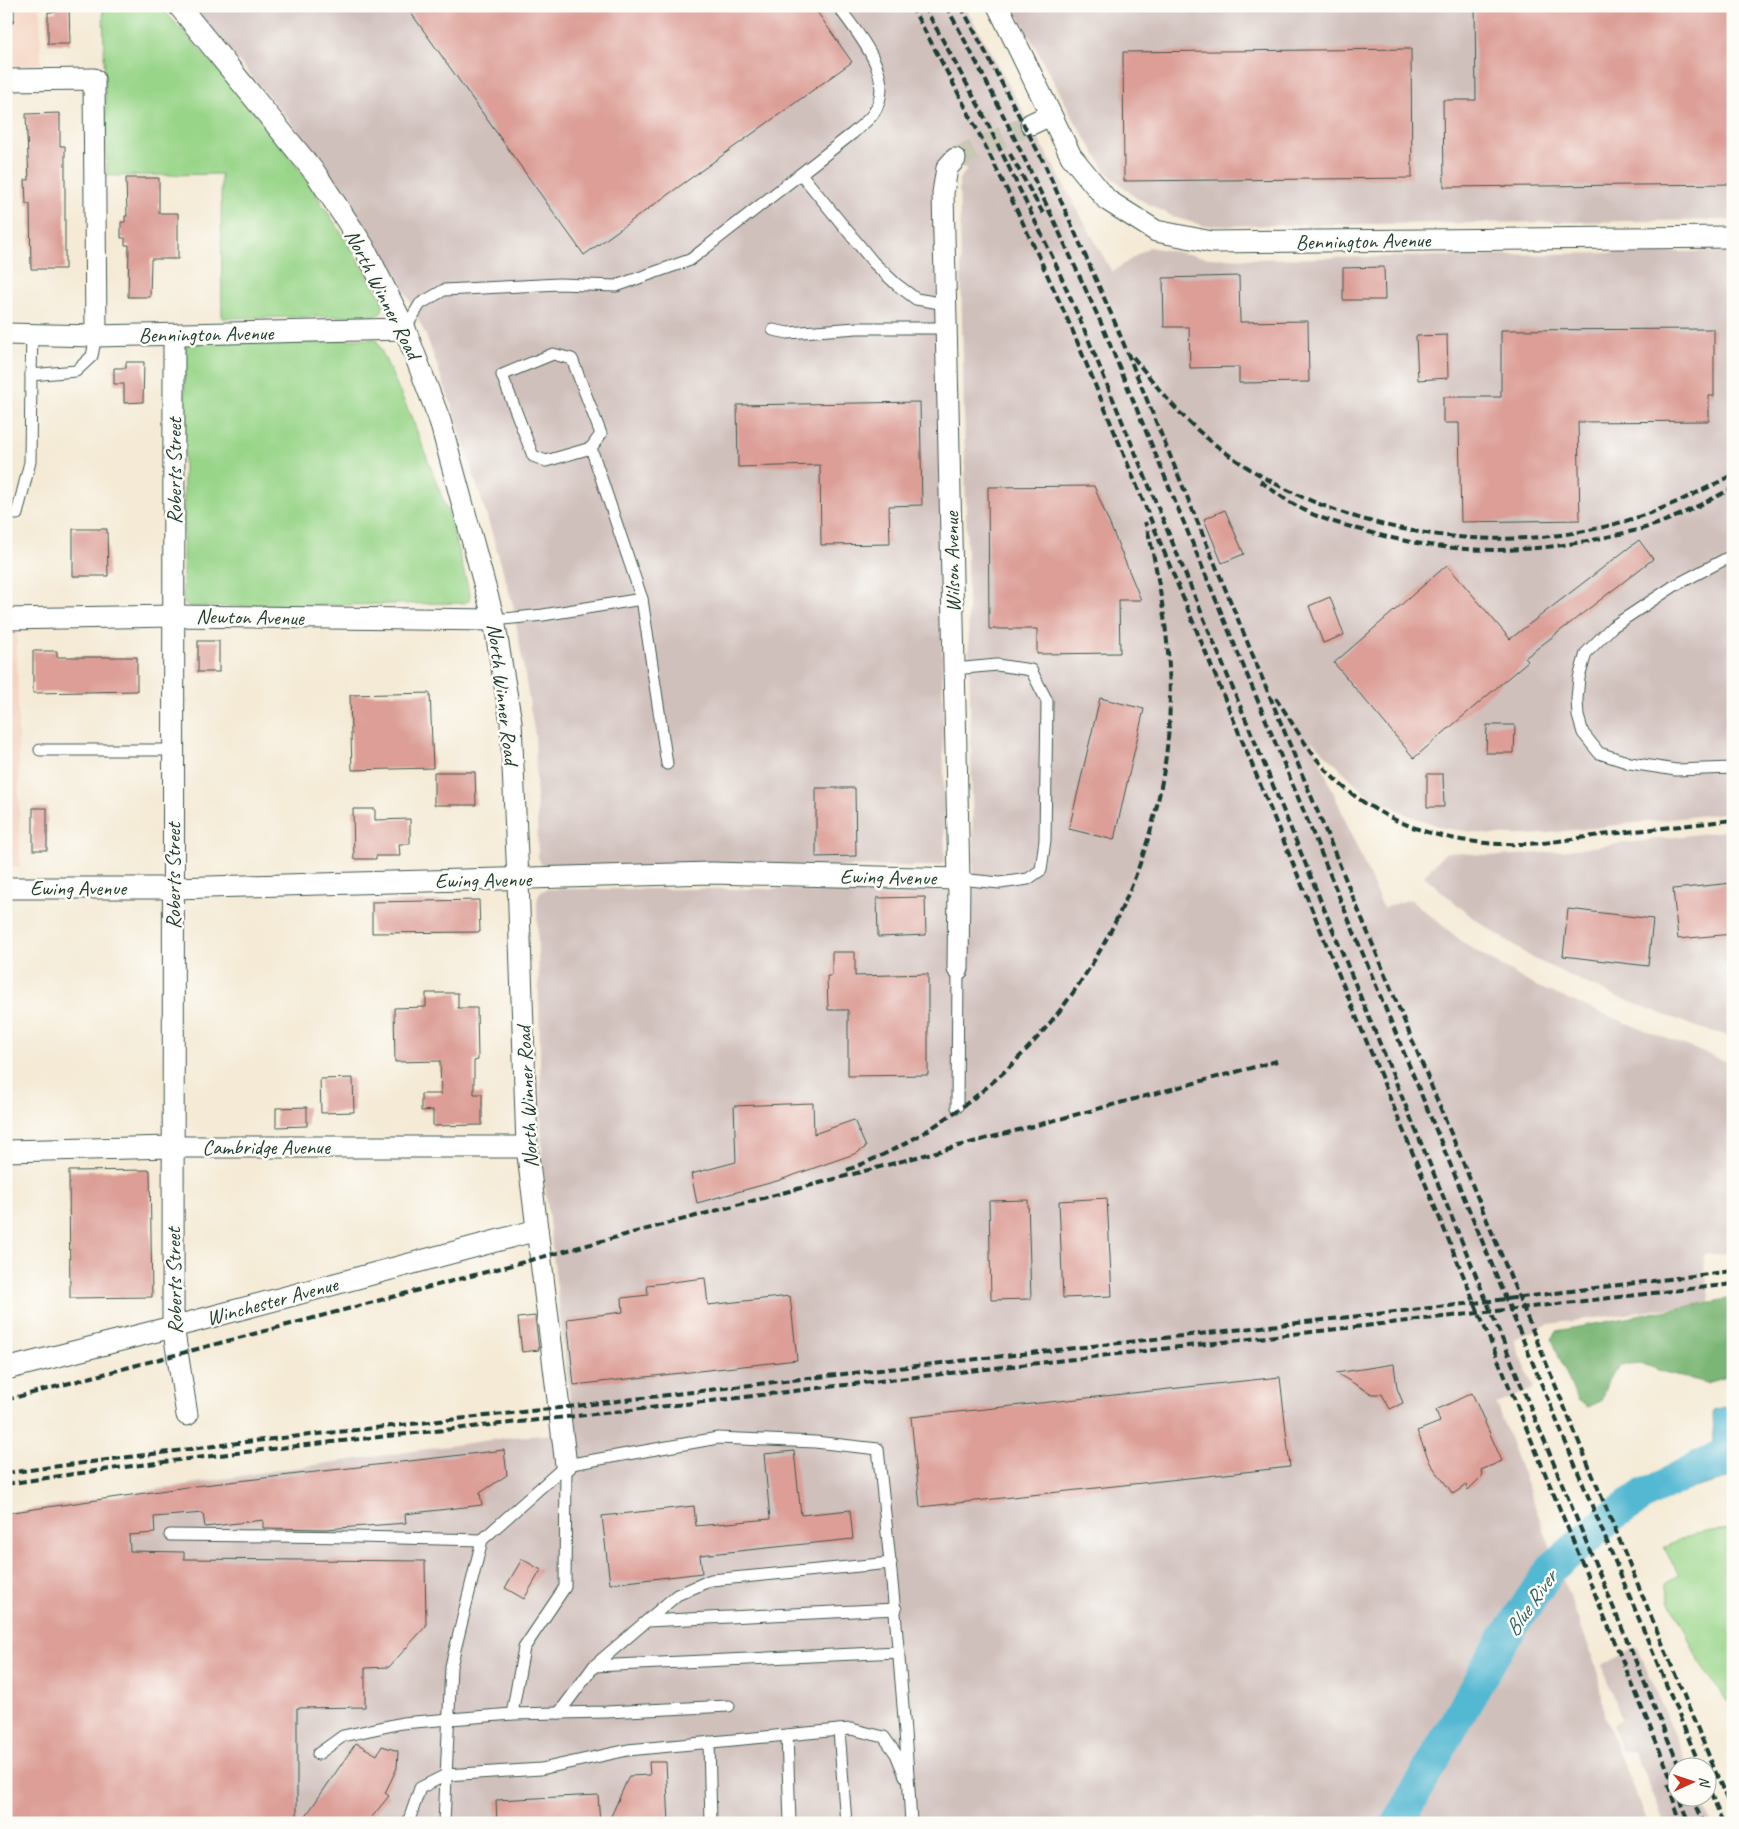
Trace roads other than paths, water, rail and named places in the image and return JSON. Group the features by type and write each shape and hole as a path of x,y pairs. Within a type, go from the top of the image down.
{"street":[{"name":"North Winner Road","path":"179,6 316,174 364,248 405,329 440,421 494,620 511,722 527,1148 566,1465"},
{"path":"998,6 1050,115 1031,124"},
{"path":"6,80 94,79 96,336"},
{"name":"Bennington Avenue","path":"1050,115 1071,156 1107,200 1156,231 1212,242 1733,237"},
{"name":"Wilson Avenue","path":"955,159 947,168 944,179 959,879 958,969"},
{"name":"Bennington Avenue","path":"6,334 96,336 405,329"},
{"name":"Roberts Street","path":"174,335 173,1326 187,1416"},
{"name":"Newton Avenue","path":"6,619 173,616 494,620"},
{"name":"Ewing Avenue","path":"6,888 173,888 711,874 959,879"},
{"name":"Cambridge Avenue","path":"6,1151 172,1147 527,1148"},
{"name":"Winchester Avenue","path":"6,1369 196,1321 537,1230"}],"lane":[{"path":"6,22 8,6"},
{"path":"405,329 420,304 444,290 559,284 616,286 690,260 853,133 873,114 879,99 880,82 876,64 838,6"},
{"path":"801,174 873,262 896,284 916,299 946,304"},
{"path":"773,330 788,332 857,328 946,328"},
{"path":"12,514 30,462 32,335"},
{"path":"31,375 76,371 92,356 96,336"},
{"path":"554,354 572,359 601,434 591,448 546,460 533,456 502,375 554,354"},
{"path":"591,448 642,599 667,764"},
{"path":"1733,555 1674,586 1612,627 1586,653 1579,678 1577,699 1578,716 1583,733 1599,753 1630,763 1676,770 1733,768"},
{"path":"494,620 543,615 642,599"},
{"path":"954,669 997,665 1031,670 1047,701 1045,840 1041,870 1028,879 1000,883 959,879"},
{"path":"40,750 173,750"},
{"path":"957,1107 958,969"},
{"path":"444,1823 451,1666 482,1540 566,1465 718,1438 815,1442 878,1450 896,1609 911,1823"},
{"path":"512,1714 524,1648 565,1587 566,1465"},
{"path":"170,1535 482,1540"},
{"path":"558,1713 594,1666 677,1595 711,1580 891,1563"},
{"path":"647,1621 896,1609"},
{"path":"594,1666 899,1652"},
{"path":"318,1754 343,1736 402,1723 512,1714 729,1706"},
{"path":"408,1823 420,1788 446,1775 541,1769 628,1750 851,1728 884,1737 896,1754 909,1785"},
{"path":"838,1730 846,1823"},
{"path":"787,1735 790,1823"},
{"path":"710,1742 711,1823"}],"water":[{"path":"1733,1405 1733,1477 1644,1502 1643,1496 1636,1488 1714,1442 1713,1410"}],"waterway":[{"name":"Blue River","path":"1398,1823 1494,1654 1551,1569 1614,1515 1643,1496 1733,1451"}],"tunnel":[{"path":"955,159 1031,124"}],"railway":[{"path":"911,6 996,168 1074,334 1666,1766"},
{"path":"924,6 981,110 1052,256 1084,329 1675,1756"},
{"path":"946,6 1007,123 1101,323 1696,1756"},
{"path":"961,6 1044,163 1113,318 1733,1814"},
{"path":"1010,154 1044,215"},
{"path":"1133,357 1182,415 1235,459 1285,489 1340,512 1397,528 1455,537 1515,539 1573,533 1629,520 1656,511 1733,475"},
{"path":"1260,481 1302,509 1333,522 1419,543 1480,550 1540,548 1571,544 1635,531 1674,517 1733,488"},
{"path":"847,1170 911,1140 969,1102 1020,1056 1065,1004 1103,946 1133,883 1154,817 1167,748 1170,709 1166,630 1150,539 1145,522"},
{"path":"1276,698 1313,754 1339,783 1379,812 1401,823 1424,831 1473,842 1532,844 1733,820"},
{"path":"6,1400 1277,1061"},
{"path":"6,1473 245,1442 559,1408 1474,1303 1733,1271"},
{"path":"6,1484 307,1445 1733,1284"},
{"path":"1675,1806 1681,1823"},
{"path":"1683,1806 1690,1823"},
{"path":"1696,1806 1704,1823"},
{"path":"1716,1806 1723,1823"}]}
